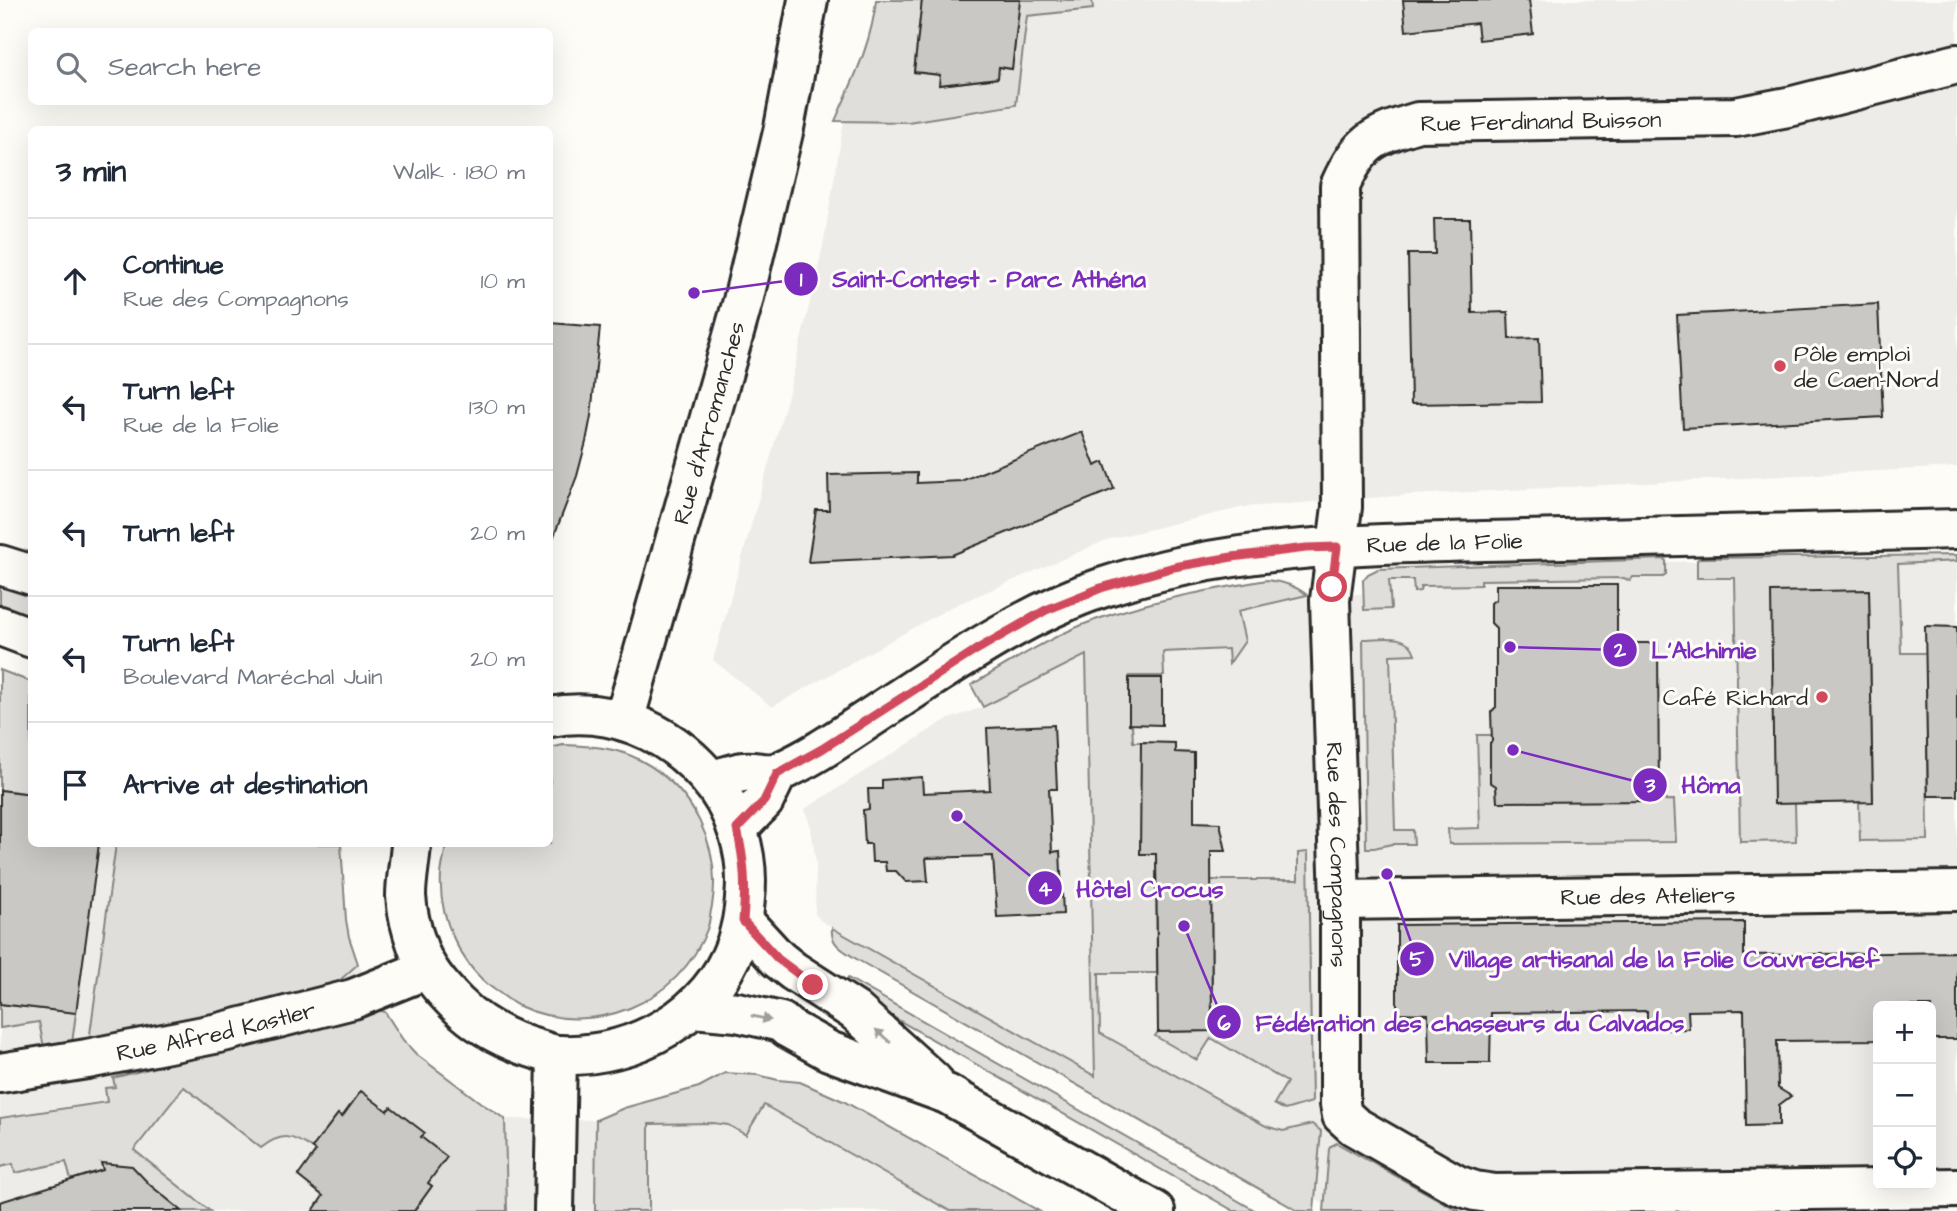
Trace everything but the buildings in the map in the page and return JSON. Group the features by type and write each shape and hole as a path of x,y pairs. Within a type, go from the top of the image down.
{"street":[{"name":"Rue d'Arromanches","path":"624,720 743,301 784,128 808,0"},
{"name":"Rue Ferdinand Buisson","path":"1337,547 1342,507 1340,186 1350,164 1369,141 1418,122 1736,117 1793,106 1957,64"},
{"name":"Rue de la Folie","path":"777,774 822,749 976,650 1046,610 1101,588 1174,567 1306,548 1957,529"},
{"name":"Rue des Compagnons","path":"1337,547 1330,600 1340,900 1342,1115 1354,1126 1457,1185 1495,1194 1957,1188"},
{"path":"0,565 28,574"},
{"path":"0,626 28,636"},
{"path":"411,847 407,896 412,931 427,969 468,1015 495,1034 557,1055 608,1051 643,1041 670,1026 693,1008 711,989 724,968 743,921 746,888 744,858 737,829 722,795 693,760 650,731 624,720 594,715 553,716"},
{"path":"711,780 746,771 777,774 764,801 737,829"},
{"name":"Rue des Ateliers","path":"1340,900 1957,891"},
{"path":"743,921 778,959 855,1011 947,1094"},
{"name":"Rue Alfred Kastler","path":"0,1073 219,1033 354,999 427,969"},
{"path":"693,1008 737,1012 781,1022 829,1051 947,1094 1155,1211"},
{"path":"554,1211 557,1055"}],"shaded area":[{"path":"876,0 1957,0 1957,467 1411,495 1244,507 1109,539 951,607 772,707 713,660 789,392 823,246 844,121"},
{"path":"876,0 922,0 914,72 940,75 940,85 997,78 999,67 1012,69 1020,0 1092,0 1093,9 1027,16 1016,105 908,122 835,121 866,47"},
{"path":"1957,555 1957,561 1898,564 1901,653 1926,653 1928,840 1860,841 1859,802 1873,802 1869,590 1795,804 1796,841 1740,842 1735,578 1697,578 1697,560"},
{"path":"1957,556 1957,1211 1337,1211 821,921 815,914 816,863 805,809 946,720 983,707 1086,654 1238,611 1307,595 1363,594 1372,579 1663,562"},
{"path":"1664,559 1666,575 1663,577 1633,577 1630,581 1624,578 1481,580 1481,585 1421,586 1420,591 1414,592 1413,580 1389,580 1391,609 1364,610 1363,580 1378,569"},
{"path":"0,579 28,589 28,620 0,610"},
{"path":"1267,580 1288,584 1307,595 1238,611 1245,641 1229,664 1228,649 1163,652 1164,676 1129,676 1129,724 1132,725 1133,742 1141,742 1141,853 1156,854 1157,973 1099,973 1100,1033 1266,1126 1283,1131 1312,1124 1321,1131 1314,1211 1298,1211 858,960 836,944 832,934 832,928 1095,1076 1086,655 983,707 971,685 1047,642 1095,620 1159,601"},
{"path":"1363,639 1401,640 1412,647 1415,654 1390,655 1395,830 1413,830 1414,844 1366,848"},
{"path":"0,670 28,681 28,847 341,847 349,937 358,964 403,1039 416,1054 505,1119 596,1120 624,1108 699,1087 725,1073 967,1211 0,1211"},
{"path":"0,670 28,681 28,794 0,790"},
{"path":"1477,735 1496,735 1490,743 1490,751 1496,756 1496,771 1490,775 1490,782 1496,786 1497,801 1674,800 1676,842 1449,844 1448,829 1480,828"},
{"path":"563,745 593,747 622,752 659,772 675,786 700,821 712,862 712,906 708,927 695,954 677,977 655,995 630,1008 603,1016 574,1018 545,1015 511,1002 472,968 454,939 443,907 441,875 446,847 553,847 553,747"},
{"path":"116,847 341,847 346,920 358,964 339,981 330,986 215,1015 92,1038 90,1034"},
{"path":"1308,852 1312,1102 1285,1110 1274,1104 1287,1082 1211,1038 1197,1060 1155,1036 1158,1032 1212,1031 1211,880 1298,880 1298,853"},
{"path":"848,978 1256,1211 1234,1211 842,988"},
{"path":"0,1004 76,1013 72,1043 44,1048 39,1022 0,1028"},
{"path":"379,1010 385,1012 403,1040 416,1054 505,1119 507,1211 414,1211 432,1186 428,1183 421,1137 424,1133 391,1107 387,1111 361,1092 342,1117 338,1114 312,1148 286,1137 275,1139 261,1148 184,1087 134,1150 210,1211 182,1211 135,1174 103,1167 103,1170 71,1180 66,1162 15,1173 13,1164 0,1167 0,1118 107,1102 105,1088 115,1087 113,1078"},
{"path":"725,1073 800,1082 843,1101 1039,1211 950,1211 764,1105 746,1135 728,1125 713,1123 649,1124 649,1211 595,1211 596,1120 624,1108 699,1087"},
{"path":"1337,1143 1459,1211 1324,1211 1329,1149"}],"place":[{"name":"Saint-Contest - Parc Athéna","path":"694,293"},
{"name":"Pôle emploi de Caen-Nord","path":"1780,366"},
{"name":"L'Alchimie","path":"1510,647"},
{"name":"Café Richard","path":"1822,697"},
{"name":"Hôma","path":"1513,750"},
{"name":"Hôtel Crocus","path":"957,816"},
{"name":"Village artisanal de la Folie Couvrechef","path":"1387,874"},
{"name":"Fédération des chasseurs du Calvados","path":"1184,926"}],"route":[{"path":"813,985 778,959 743,921 746,888 744,858 737,829 764,801 777,774 822,749 976,650 1046,610 1101,588 1199,562 1306,548 1337,547 1332,587"}]}
